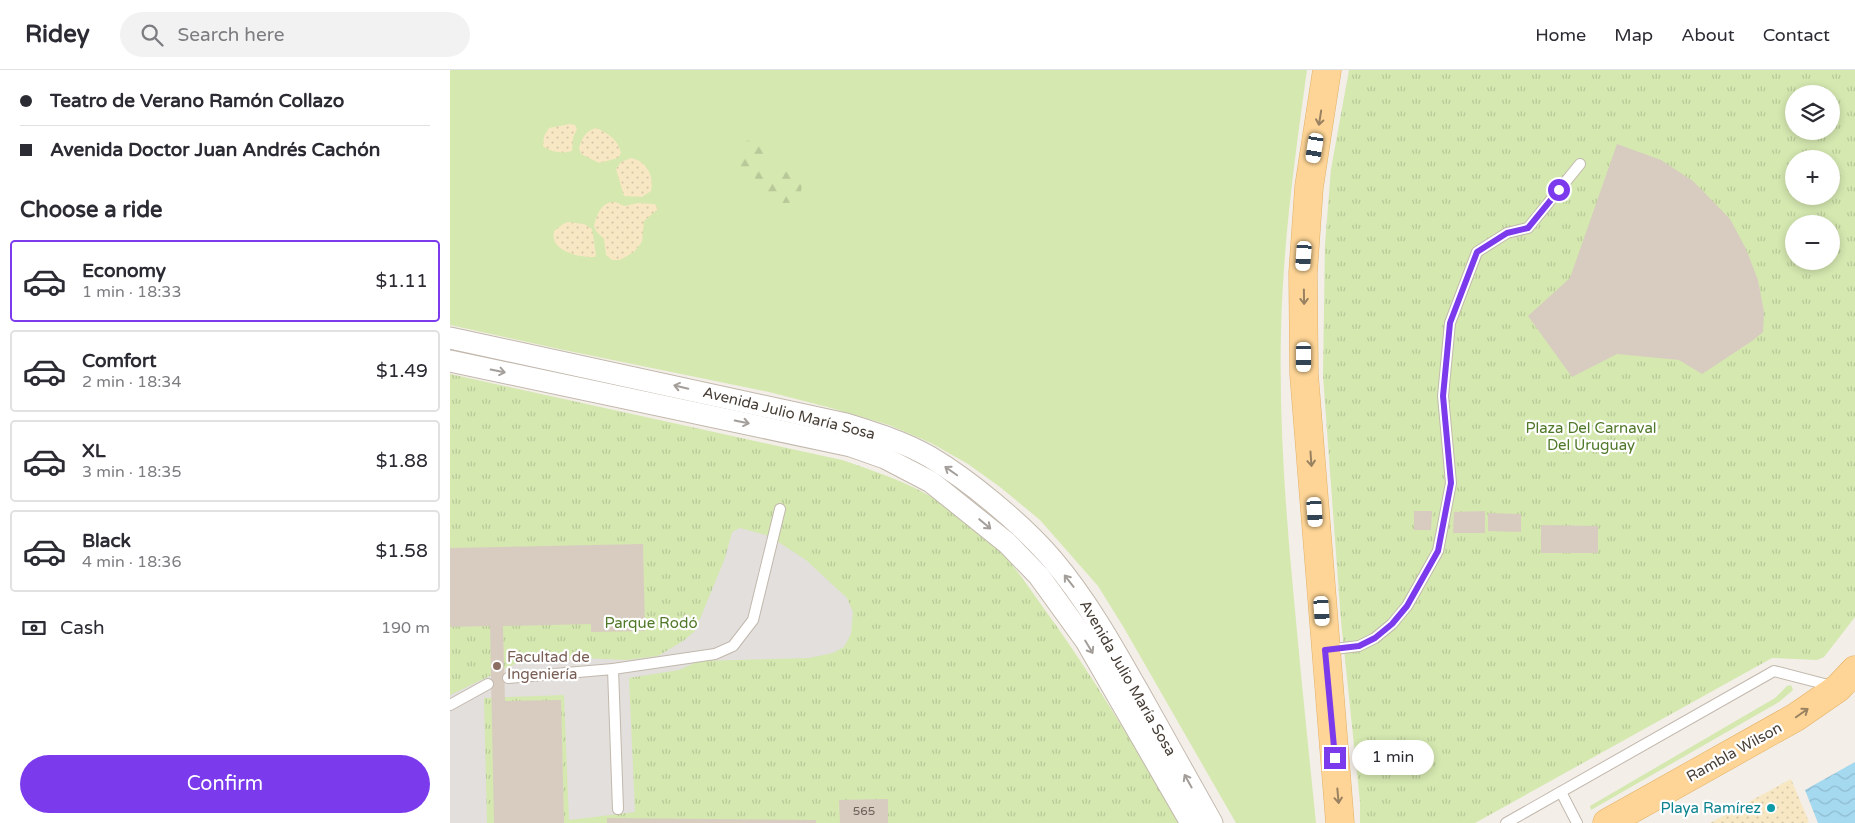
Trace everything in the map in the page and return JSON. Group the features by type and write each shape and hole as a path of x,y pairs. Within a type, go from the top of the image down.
{"main road":[{"path":"1327,70 1309,187 1303,272 1304,374 1340,823"},
{"name":"Rambla Wilson","path":"1607,823 1796,717 1846,679"}],"street":[{"name":"Avenida Julio María Sosa","path":"450,338 846,424 888,437 929,456 952,471 1018,524 1051,558 1074,587 1106,635 1212,823"},
{"name":"Avenida Julio María Sosa","path":"450,361 851,446 885,458 931,482 1008,543 1039,576 1086,641 1191,823"}],"lane":[{"path":"1325,650 1359,646 1375,638 1392,624 1407,606 1438,551 1451,483 1443,396 1450,323 1477,252 1507,233 1528,228 1580,164"},
{"path":"508,678 613,669 715,654 733,646 753,620 780,509"},
{"path":"613,669 618,809"},
{"path":"1506,823 1774,671 1846,679"},
{"path":"450,705 488,684"},
{"path":"1561,792 1577,823"}],"green space":[{"path":"450,70 1307,70 1294,167 1284,265 1281,396 1283,460 1290,557 1316,823 1236,823 1098,586 1040,520 968,464 931,443 889,425 831,408 769,392 450,325"},
{"name":"Plaza Del Carnaval Del Uruguay","path":"1349,70 1855,70 1855,617 1824,657 1817,660 1772,658 1475,823 1360,823 1360,802 1341,621 1323,376 1325,244 1331,169"},
{"path":"750,140 758,144 763,150 767,166 776,170 785,167 793,168 798,173 802,188 794,201 785,203 765,200 760,194 761,185 753,176 744,175 736,166 733,157 739,152 740,143"},
{"name":"Parque Rodó","path":"450,374 842,460 892,478 939,500 968,520 989,538 1017,571 1097,686 1181,823 450,823"},
{"path":"1791,685 1793,690 1779,702 1591,810 1590,806 1775,698 1787,686"}],"sand":[{"path":"570,124 575,125 577,129 573,138 572,151 557,152 543,146 544,136 549,128"},
{"path":"597,128 609,135 618,144 621,153 618,158 599,163 581,154 579,148 583,138 587,133"},
{"path":"631,158 641,162 650,175 651,191 642,197 624,196 616,169 621,162"},
{"path":"611,202 624,206 638,203 655,204 658,209 644,221 642,242 634,252 620,260 612,260 606,255 604,239 594,226 596,218 604,205"},
{"path":"568,222 584,224 592,229 595,257 567,252 556,244 554,231"},
{"name":"Playa Ramírez","path":"1791,779 1809,822 1710,823"}],"shaded area":[{"path":"740,528 769,536 806,560 847,598 853,612 851,634 844,647 833,653 809,658 699,661 679,670 629,678 635,812 569,820 564,695 484,698 487,823 450,823 450,695 523,660 583,658 626,660 658,656 683,641 695,631 725,558 732,532"}],"water":[{"path":"1855,762 1855,823 1818,823 1805,790"}],"building":[{"path":"1617,144 1661,160 1693,181 1730,219 1746,249 1758,280 1764,312 1763,332 1702,374 1679,360 1617,354 1572,377 1528,316 1570,278"},
{"path":"1414,511 1432,511 1431,530 1414,530"},
{"path":"1485,511 1485,533 1453,533 1454,512"},
{"path":"1488,513 1521,514 1521,532 1488,531"},
{"path":"1541,525 1598,526 1598,553 1541,553"},
{"name":"Facultad de Ingeniería","path":"643,544 645,631 591,632 591,624 503,626 505,701 561,700 564,823 494,823 490,626 450,627 450,548"},
{"path":"888,799 888,823 840,823 839,800"},
{"path":"607,818 816,820 816,823 607,823"}],"place":[{"name":"Facultad de Ingeniería","path":"497,666"},
{"name":"Playa Ramírez","path":"1771,808"}],"route":[{"path":"1335,758 1325,650 1359,646 1375,638 1392,624 1407,606 1438,551 1451,483 1443,396 1450,323 1477,252 1507,233 1528,228 1559,190"}]}
